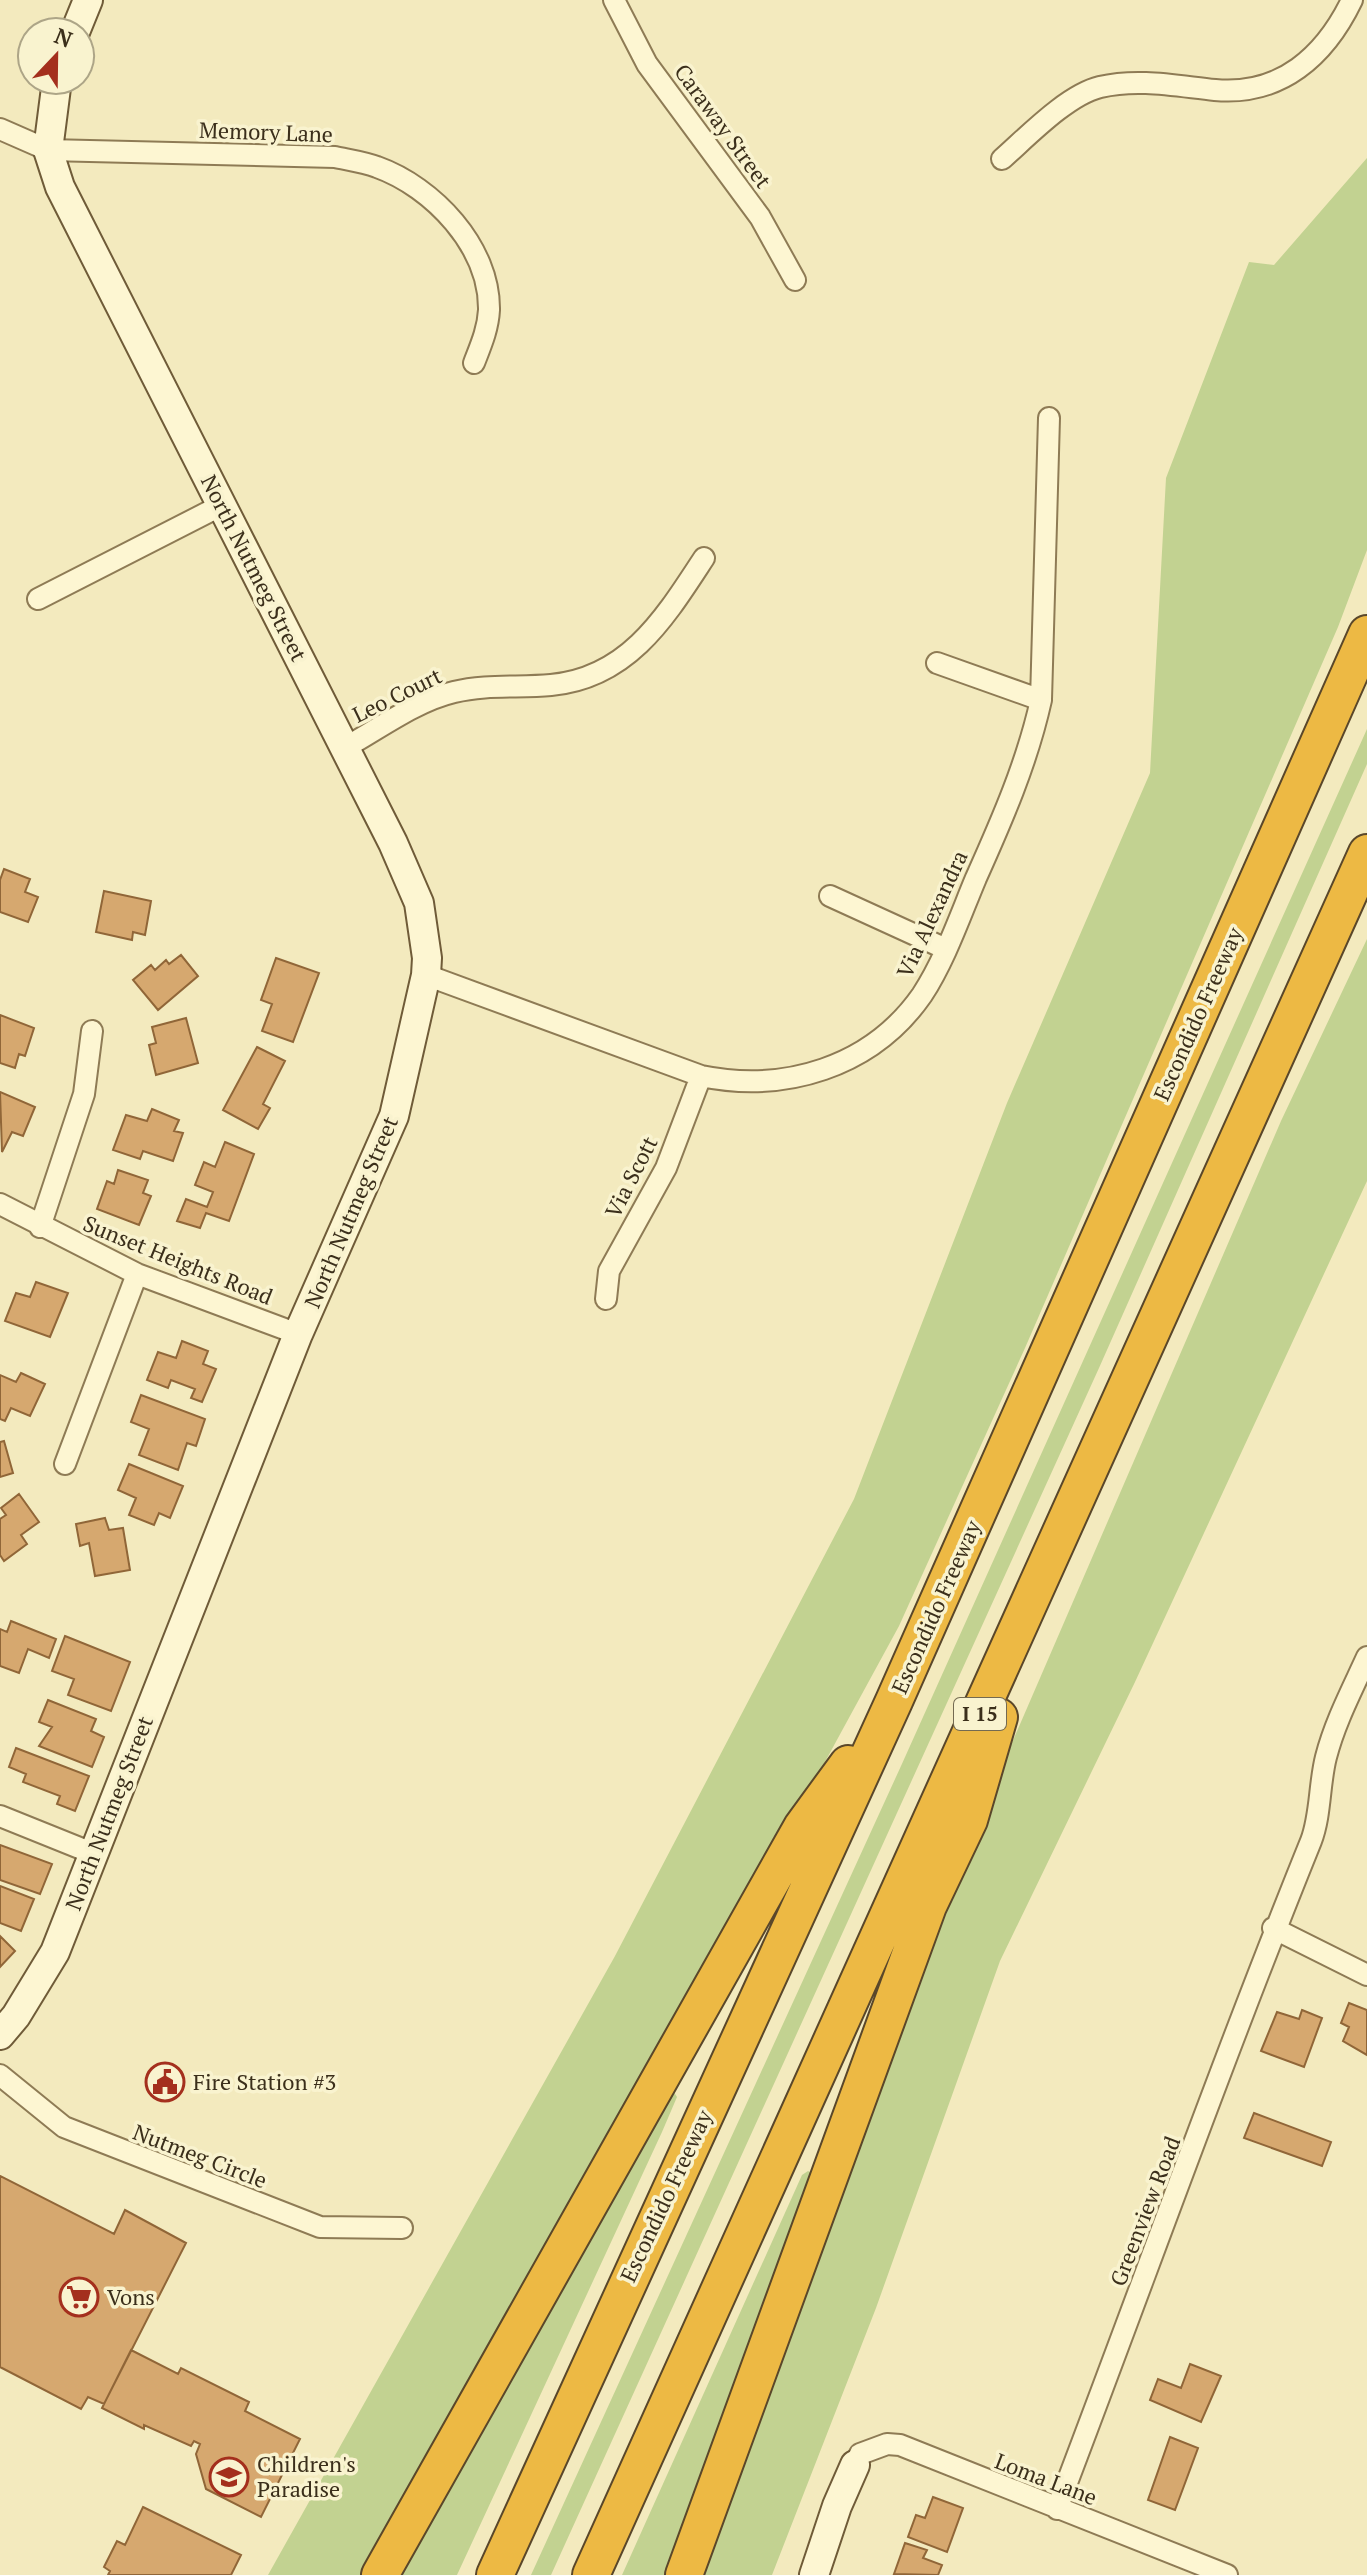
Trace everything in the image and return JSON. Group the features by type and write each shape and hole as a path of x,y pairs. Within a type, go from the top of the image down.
{"highway":[{"name":"Escondido Freeway","path":"495,2575 894,1701 1367,634"},
{"name":"I 15","path":"591,2575 1367,853"},
{"path":"684,2575 928,1906 969,1820 1033,1596"},
{"path":"380,2575 802,1827 894,1701"}],"street":[{"name":"Caraway Street","path":"614,0 647,64 760,217 795,280"},
{"path":"1002,159 1050,116 1097,87 1154,82 1232,89 1259,87 1294,72 1319,54 1338,30 1352,0"},
{"name":"North Nutmeg Street","path":"0,2035 16,2016 55,1952 298,1334 394,1116 426,975 419,903 346,747 60,187 48,150 55,96"},
{"path":"0,129 48,150"},
{"name":"Memory Lane","path":"48,150 335,157 377,167 409,184 441,208 467,240 484,273 489,308 486,334 474,363"},
{"name":"Via Alexandra","path":"426,975 701,1076 732,1082 779,1082 840,1064 898,1021 922,994 946,949 1031,743 1041,700 1049,418"},
{"path":"38,599 222,505"},
{"name":"Leo Court","path":"346,747 452,692 488,686 556,685 622,661 659,626 704,558"},
{"path":"937,663 1041,700"},
{"path":"830,896 946,949"},
{"path":"40,1227 84,1094 92,1031"},
{"name":"Via Scott","path":"606,1299 609,1271 666,1168 701,1076"},
{"name":"Sunset Heights Road","path":"0,1204 137,1274 298,1334"},
{"path":"65,1464 137,1274"},
{"name":"Greenview Road","path":"1057,2509 1188,2167 1273,1928 1312,1836 1325,1759 1337,1722 1367,1657"},
{"path":"0,1816 92,1853"},
{"path":"1273,1928 1367,1975"},
{"name":"Nutmeg Circle","path":"0,2075 64,2127 294,2218 320,2227 402,2228"},
{"name":"Loma Lane","path":"855,2465 860,2454 887,2444 900,2445 1227,2575"},
{"path":"814,2575 837,2506 855,2465"}],"green space":[{"path":"1367,158 1367,550 1338,627 1025,1348 899,1626 710,1973 362,2575 268,2575 615,1956 854,1499 1007,1103 1150,773 1166,478 1249,262 1274,265"},
{"path":"1367,729 1367,764 1099,1368 551,2575 531,2575 901,1766"},
{"path":"1367,939 1367,1181 1135,1682 1000,1961 876,2308 772,2575 703,2575 899,2030 998,1775 1281,1121"},
{"path":"672,2089 677,2097 662,2132 457,2575 395,2575"},
{"path":"808,2171 817,2175 672,2575 622,2575 802,2175"}],"building":[{"path":"4,869 30,879 25,892 38,897 28,922 0,912 0,880"},
{"path":"104,891 151,901 145,935 133,932 132,940 96,932"},
{"path":"181,955 198,976 158,1010 133,980 151,965 155,970 166,960 169,964"},
{"path":"276,958 319,973 293,1042 262,1031 272,1004 261,1000"},
{"path":"0,1015 34,1028 25,1056 19,1054 15,1068 0,1063"},
{"path":"186,1018 198,1063 156,1075 149,1045 156,1043 152,1027"},
{"path":"257,1047 285,1061 263,1104 270,1108 258,1129 223,1110"},
{"path":"0,1092 35,1107 23,1136 12,1132 2,1152"},
{"path":"152,1109 179,1120 174,1131 183,1133 173,1161 143,1151 140,1159 113,1150 126,1115 147,1121"},
{"path":"225,1142 254,1154 229,1221 206,1213 200,1228 177,1221 186,1199 207,1207 213,1192 195,1185 204,1162 215,1167"},
{"path":"118,1170 148,1180 143,1193 151,1196 139,1225 97,1209 107,1181 114,1184"},
{"path":"36,1282 68,1293 50,1337 5,1321 16,1293 30,1297"},
{"path":"182,1341 208,1351 203,1364 216,1369 202,1402 191,1398 195,1389 171,1380 168,1388 147,1380 158,1352 176,1358"},
{"path":"21,1373 45,1384 30,1416 11,1408 5,1421 0,1419 0,1375 16,1382"},
{"path":"141,1395 205,1419 196,1446 187,1443 178,1470 139,1455 149,1429 131,1422"},
{"path":"4,1441 13,1473 0,1477 0,1442"},
{"path":"129,1464 183,1486 170,1518 159,1513 154,1525 129,1515 136,1498 118,1490"},
{"path":"19,1494 39,1522 21,1535 27,1544 4,1561 0,1555 0,1519 6,1515 1,1508"},
{"path":"105,1518 109,1530 123,1528 130,1570 95,1576 89,1543 80,1546 76,1524"},
{"path":"11,1621 56,1639 49,1658 28,1649 19,1673 0,1666 0,1629 7,1632"},
{"path":"65,1636 130,1662 111,1711 68,1695 74,1679 52,1671"},
{"path":"48,1700 96,1719 91,1731 104,1737 92,1767 39,1746 52,1727 39,1722"},
{"path":"16,1748 89,1776 75,1811 57,1804 60,1796 23,1782 26,1774 9,1767"},
{"path":"0,1845 52,1864 40,1894 0,1880"},
{"path":"0,1886 34,1899 21,1931 0,1923"},
{"path":"0,1936 15,1951 0,1967"},
{"path":"1349,2003 1367,2010 1367,2055 1343,2041 1349,2027 1341,2023"},
{"path":"1302,2010 1322,2018 1304,2067 1261,2051 1277,2012 1299,2019"},
{"path":"1254,2113 1331,2142 1322,2166 1244,2138"},
{"name":"Vons","path":"0,2176 114,2234 125,2210 186,2243 104,2404 88,2397 81,2409 0,2367"},
{"path":"131,2350 178,2374 181,2368 249,2402 245,2411 300,2439 261,2517 206,2489 196,2454 200,2444 194,2441 191,2446 144,2425 144,2429 102,2408"},
{"path":"1190,2364 1221,2376 1201,2422 1150,2400 1158,2379 1181,2388"},
{"path":"1170,2437 1198,2448 1175,2510 1148,2500"},
{"path":"933,2497 963,2508 947,2552 908,2537 916,2515 925,2518"},
{"path":"143,2507 241,2555 231,2575 108,2575 110,2571 104,2567 117,2541 125,2545"},
{"path":"905,2543 927,2550 923,2558 942,2565 938,2575 894,2574"}],"place":[{"name":"Fire Station #3","path":"165,2082"},
{"name":"Vons","path":"79,2297"},
{"name":"Children's Paradise","path":"229,2477"}]}
